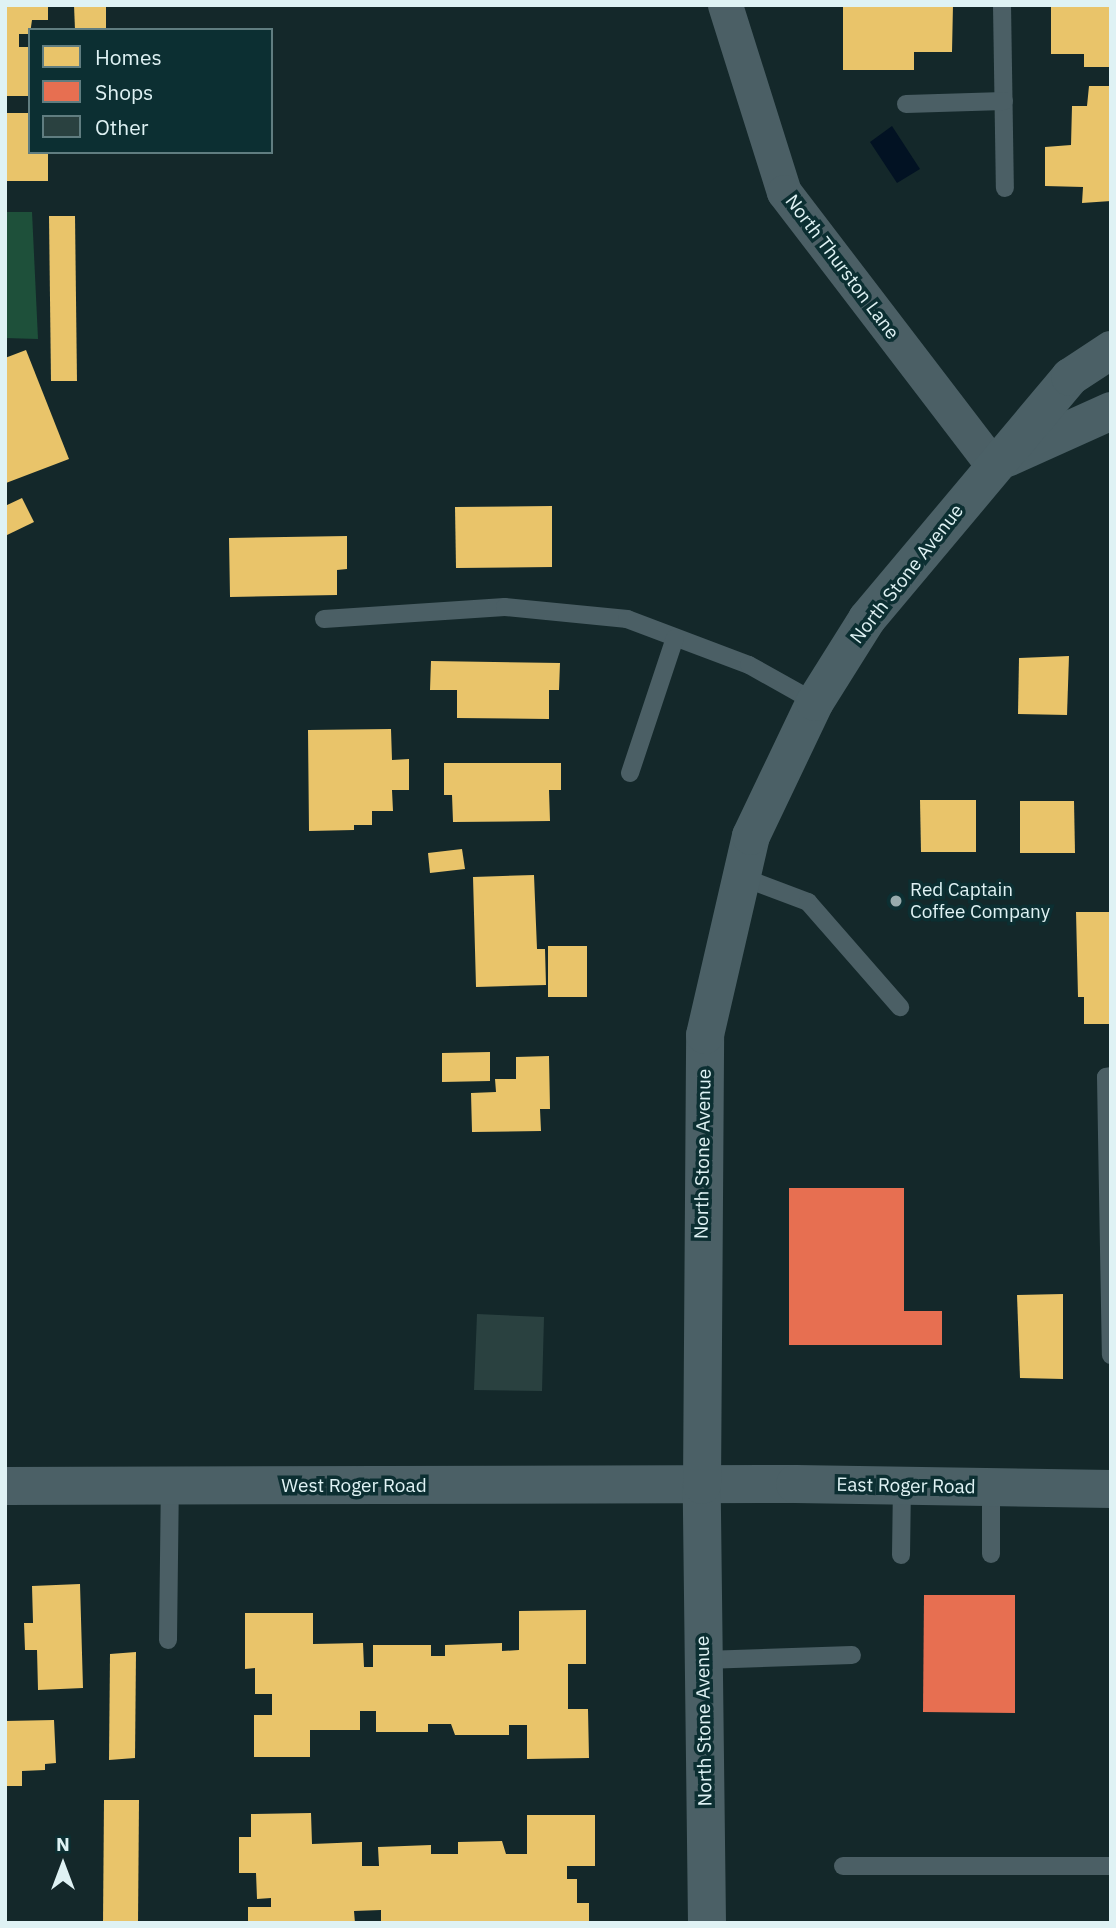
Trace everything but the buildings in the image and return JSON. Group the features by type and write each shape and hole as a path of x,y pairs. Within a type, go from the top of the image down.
{"main road":[{"name":"North Stone Avenue","path":"707,1923 702,1485 705,1035 751,836 815,702 867,620 993,465 1070,377 1111,350"},
{"name":"North Stone Avenue","path":"993,465 1111,411"},
{"name":"East Roger Road","path":"702,1485 1111,1489"},
{"name":"West Roger Road","path":"5,1486 702,1485"}],"street":[{"name":"North Thurston Lane","path":"725,5 784,192 993,465"}],"lane":[{"path":"1002,5 1005,188"},
{"path":"906,104 1003,101"},
{"path":"324,620 505,607 626,620 749,665 815,702"},
{"path":"629,773 675,638"},
{"path":"742,877 808,902 900,1007"},
{"path":"1111,1076 1106,1077 1106,1157 1111,1355"},
{"path":"901,1555 902,1486"},
{"path":"168,1640 170,1487"},
{"path":"991,1487 991,1554"},
{"path":"704,1660 852,1655"},
{"path":"843,1866 1111,1866"}],"green space":[{"path":"5,212 32,212 38,339 5,338"}],"water":[{"path":"892,126 920,169 897,183 870,142"}],"place":[{"name":"Red Captain Coffee Company","path":"896,901"}]}
